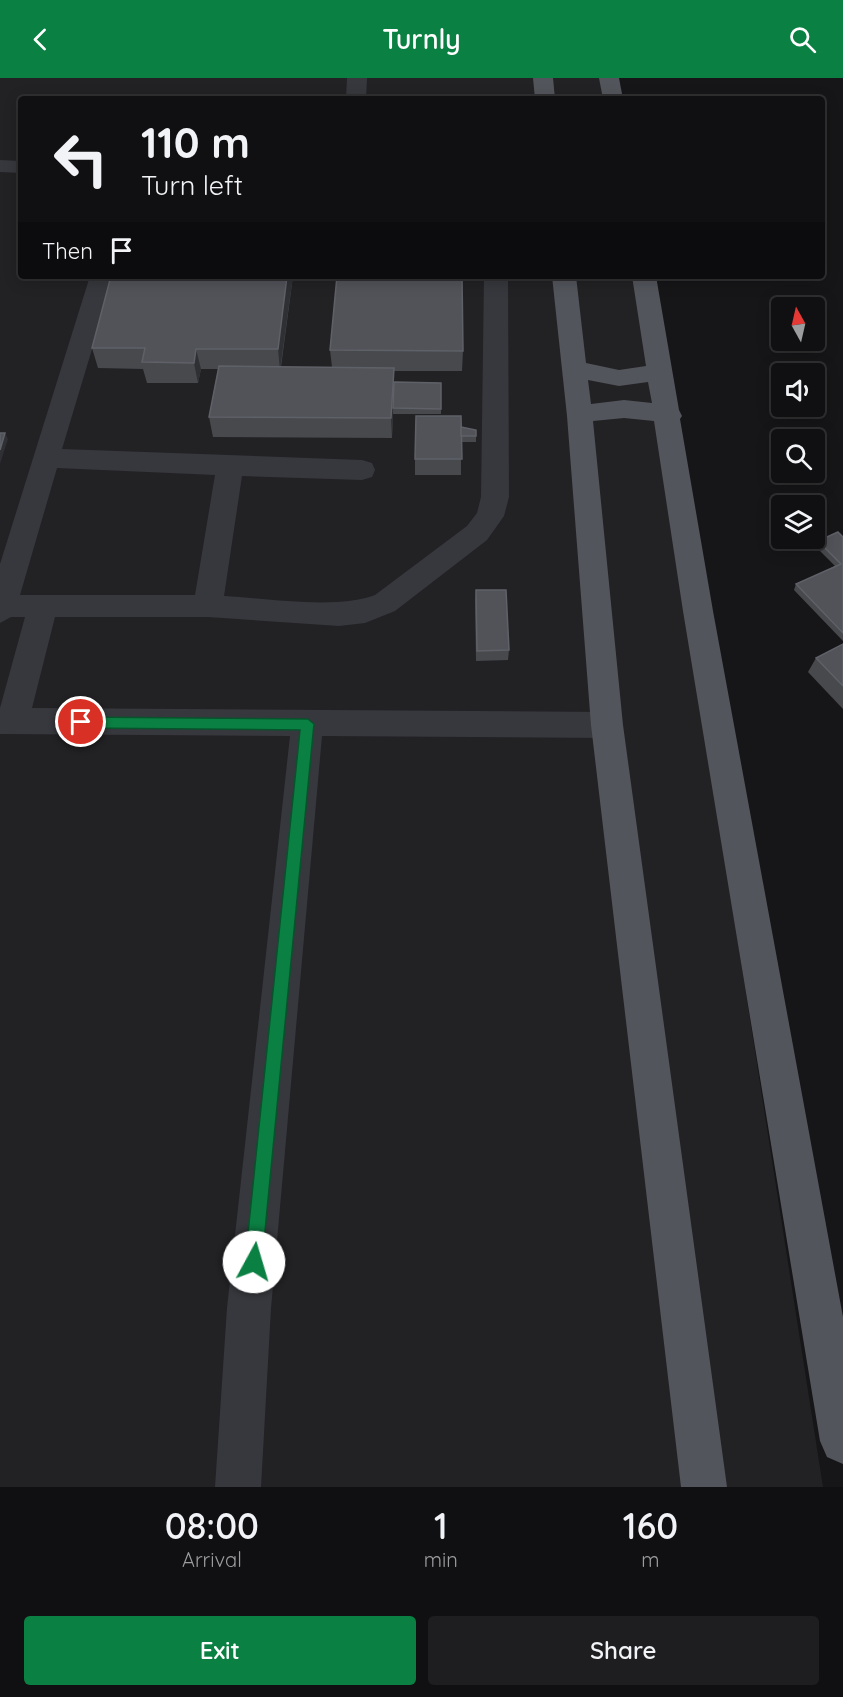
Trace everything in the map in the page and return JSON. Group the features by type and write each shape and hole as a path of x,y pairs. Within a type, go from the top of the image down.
{"main road":[{"path":"543,78 545,96"},
{"path":"609,78 612,96"},
{"path":"564,279 580,416 607,725 704,1487"},
{"path":"645,279 669,416 698,611 843,1442"},
{"path":"574,369 619,378 661,372"},
{"path":"580,416 621,407 642,409 669,416"}],"lane":[{"path":"356,96 357,78"},
{"path":"0,166 18,167"},
{"path":"101,279 1,608 208,606 339,614 365,611 385,603 477,533 490,516 495,497 496,279"},
{"path":"45,458 362,470"},
{"path":"208,606 230,466"},
{"path":"43,606 7,721 607,725"},
{"path":"238,1487 249,1308 308,724"}],"shaded area":[{"path":"0,78 604,78 607,96 18,96 18,279 634,279 823,1487 0,1487"}],"building":[{"path":"110,279 287,279 278,349 196,349 194,363 142,362 145,348 92,348"},
{"path":"337,279 462,279 463,351 330,350"},
{"path":"219,366 394,368 391,418 209,417"},
{"path":"394,382 441,383 441,409 393,408"},
{"path":"416,416 461,416 462,459 415,459"},
{"path":"461,427 476,430 476,436 461,436"},
{"path":"0,433 5,433 0,450"},
{"path":"838,532 843,537 843,633 796,584 841,564 825,548 825,538"},
{"path":"476,590 506,590 509,650 477,651"},
{"path":"843,644 843,686 816,658"}],"route":[{"path":"81,722 308,724 254,1262"}]}
